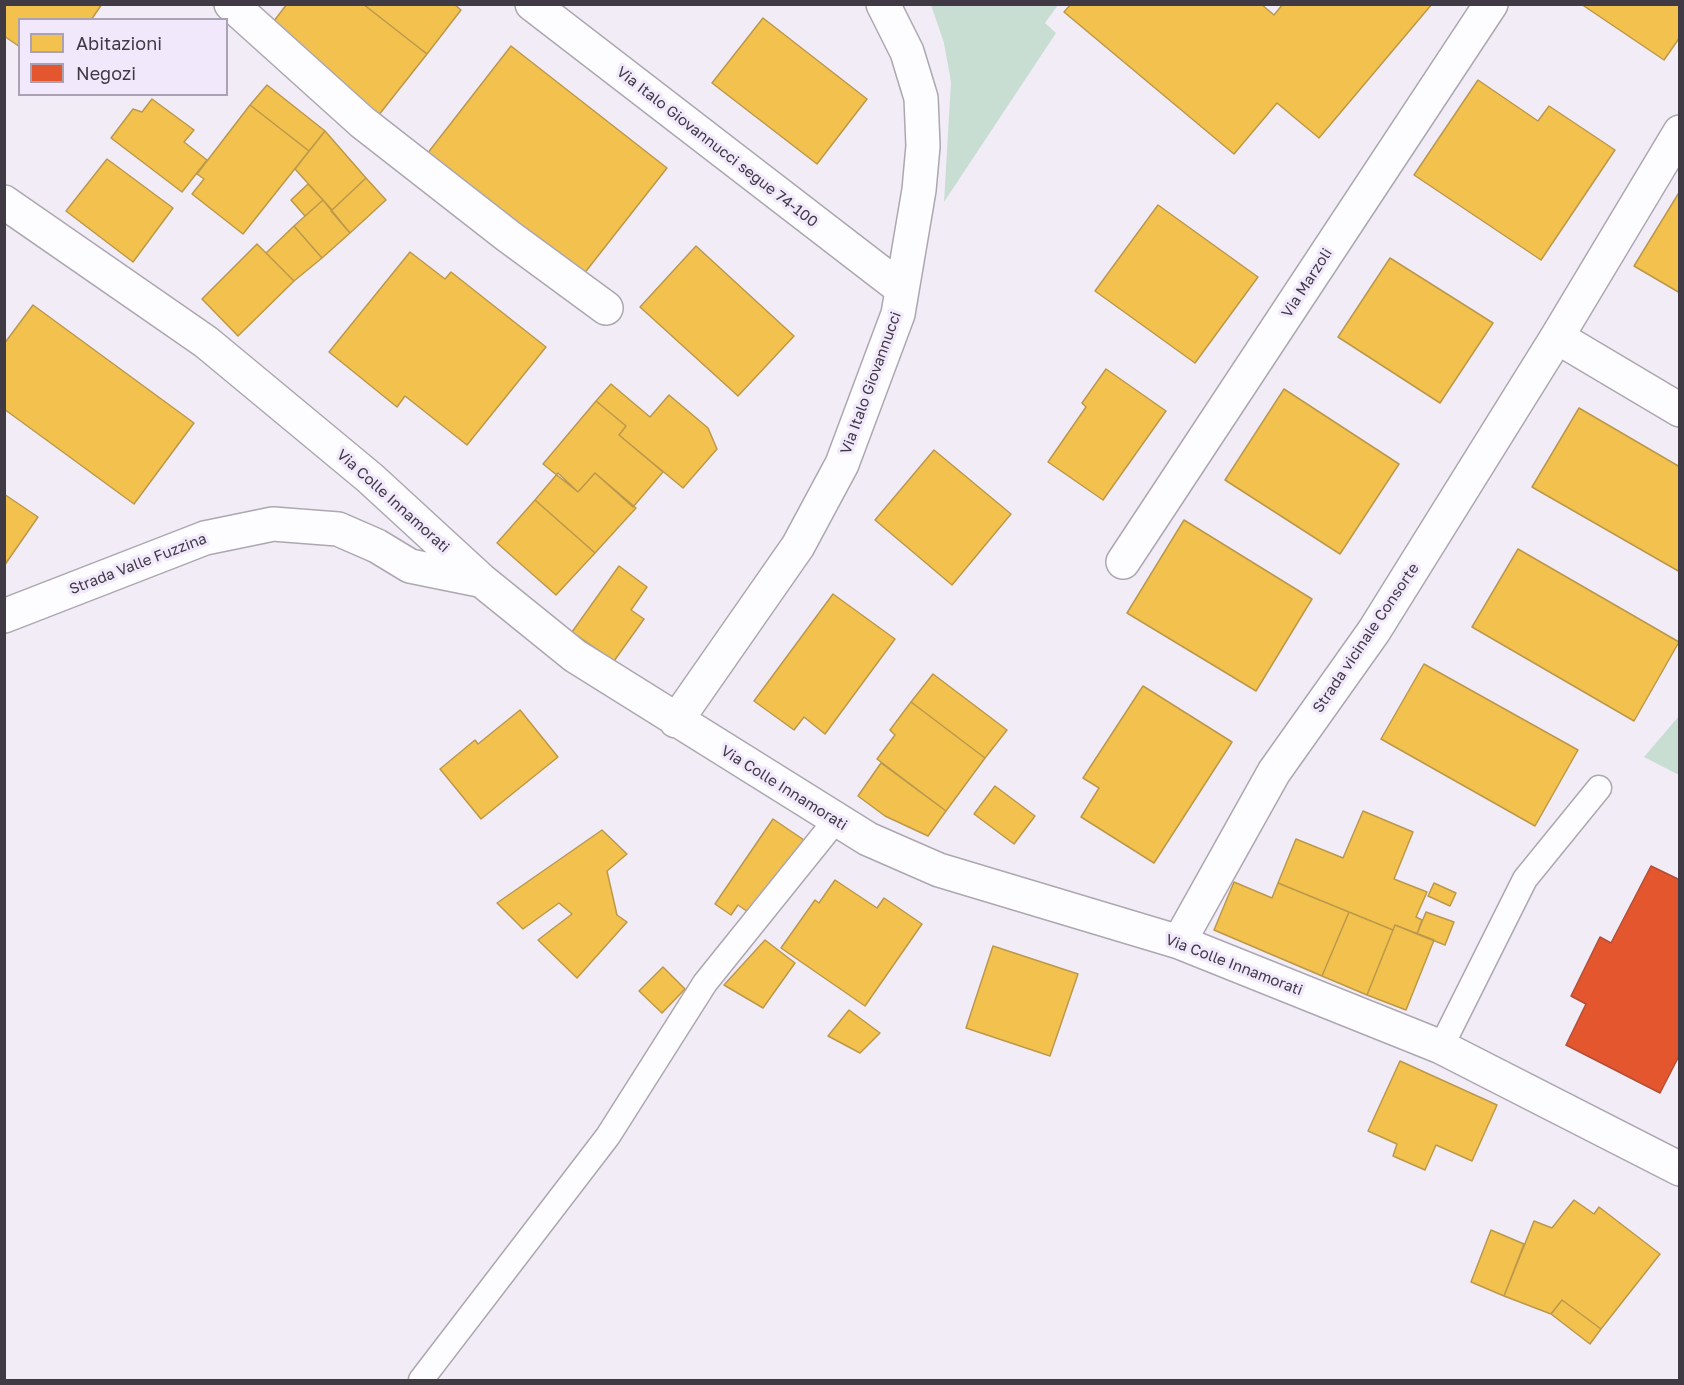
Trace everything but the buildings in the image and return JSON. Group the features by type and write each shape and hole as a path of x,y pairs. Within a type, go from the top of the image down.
{"street":[{"path":"231,4 362,122 508,236 606,308"},
{"name":"Via Italo Giovannucci segue 74-100","path":"532,4 902,289"},
{"name":"Via Italo Giovannucci","path":"676,721 798,546 842,464 898,314 919,190 923,146 921,98 907,52 883,4"},
{"name":"Via Marzoli","path":"1123,562 1491,4"},
{"name":"Strada vicinale Consorte","path":"1179,942 1274,772 1374,631 1557,337 1680,132"},
{"name":"Via Colle Innamorati","path":"4,202 206,342 370,478 481,580 575,656 868,839 939,870 1179,942 1441,1047 1680,1169"},
{"path":"1557,337 1680,410"},
{"name":"Strada Valle Fuzzina","path":"4,616 205,538 273,524 338,529 377,546 410,566 481,580"}],"lane":[{"path":"1441,1047 1525,879 1599,788"},
{"path":"421,1380 608,1136 705,982 836,820"}],"green space":[{"path":"931,5 1058,5 1045,23 1056,33 944,202 951,82 944,43"},
{"path":"1679,716 1679,775 1644,757"}]}
